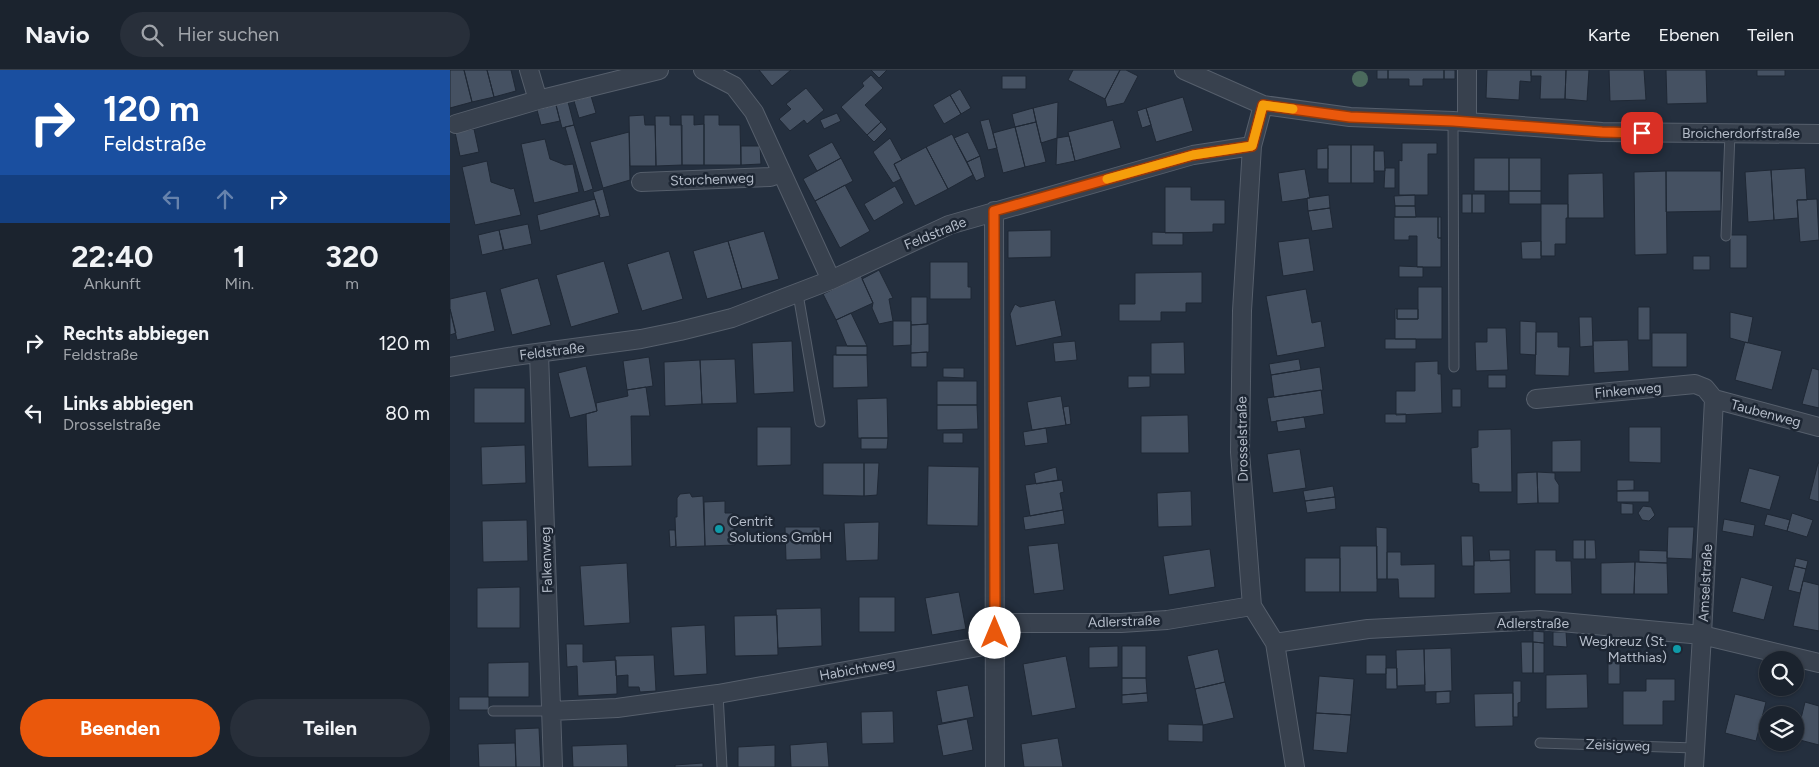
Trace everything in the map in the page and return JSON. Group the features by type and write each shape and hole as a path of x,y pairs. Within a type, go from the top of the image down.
{"street":[{"path":"529,70 538,100"},
{"path":"456,124 538,100 659,70"},
{"path":"703,70 728,82 747,101 754,112 831,280"},
{"name":"Broicherdorfstraße","path":"1184,70 1263,105 1350,117 1460,122 1602,132 1819,134"},
{"path":"1460,122 1467,70"},
{"name":"Drosselstraße","path":"1263,105 1252,146 1242,311 1240,452 1252,606 1275,643 1294,767"},
{"name":"Feldstraße","path":"450,367 680,332 732,318 831,280 932,231 994,211 1193,155 1252,146"},
{"name":"Storchenweg","path":"640,182 770,176 782,173"},
{"path":"994,211 995,767"},
{"name":"Falkenweg","path":"539,353 552,767"},
{"name":"Finkenweg","path":"1536,399 1695,384 1705,388 1714,399"},
{"name":"Taubenweg","path":"1714,399 1819,427"},
{"name":"Amselstraße","path":"1694,767 1714,399"},
{"name":"Adlerstraße","path":"996,623 1139,622 1167,620 1252,606"},
{"name":"Adlerstraße","path":"1275,643 1368,629 1540,620 1702,635 1819,663"},
{"name":"Habichtweg","path":"551,710 616,708 718,694 995,644"}],"lane":[{"path":"1454,367 1460,122"},
{"path":"1726,236 1730,133"},
{"path":"798,294 820,422"},
{"path":"718,694 722,767"},
{"path":"493,711 551,710"},
{"name":"Zeisigweg","path":"1540,743 1695,748"}],"building":[{"path":"450,70 464,70 472,102 450,108"},
{"path":"464,70 487,70 494,97 472,102"},
{"path":"487,70 511,70 516,91 494,97"},
{"path":"759,70 791,70 772,86"},
{"path":"871,70 887,70 879,78"},
{"path":"1073,70 1120,70 1105,99 1068,80"},
{"path":"1120,70 1126,70 1138,76 1124,103 1107,107 1105,99"},
{"path":"1377,70 1388,70 1388,79 1377,79"},
{"path":"1388,70 1444,70 1444,79 1423,79 1423,86 1409,86 1409,79 1388,79"},
{"path":"1444,70 1455,70 1455,79 1444,79"},
{"path":"1487,70 1531,70 1531,82 1520,81 1519,100 1486,98"},
{"path":"1531,70 1566,70 1565,99 1540,99 1541,76 1531,76"},
{"path":"1566,70 1589,70 1587,101 1565,99"},
{"path":"1609,70 1644,70 1646,100 1610,101"},
{"path":"1666,70 1706,70 1707,103 1667,104"},
{"path":"1757,70 1785,70 1785,76 1757,76"},
{"path":"871,75 883,88 865,105 881,122 867,135 841,107 864,86 862,83"},
{"path":"1002,76 1026,76 1026,89 1002,89"},
{"path":"806,88 824,110 807,124 804,120 790,131 779,119 791,109 786,104"},
{"path":"960,89 971,108 961,114 950,95"},
{"path":"950,95 961,114 944,124 933,105"},
{"path":"591,96 596,113 579,118 574,101"},
{"path":"1183,97 1193,131 1156,142 1146,108"},
{"path":"568,102 574,125 562,128 556,105"},
{"path":"1058,102 1057,138 1041,143 1033,108"},
{"path":"556,105 560,121 541,125 537,110"},
{"path":"1033,108 1036,122 1015,127 1012,114"},
{"path":"1146,108 1151,125 1142,128 1137,111"},
{"path":"837,113 841,121 824,129 820,120"},
{"path":"644,115 645,125 655,125 656,166 630,166 629,116"},
{"path":"681,115 694,115 694,125 704,124 704,165 682,165"},
{"path":"704,115 719,115 719,125 740,125 741,165 704,165"},
{"path":"655,116 670,116 670,125 682,125 682,165 656,166"},
{"path":"989,119 997,148 988,150 980,121"},
{"path":"1113,120 1121,148 1075,161 1068,132"},
{"path":"881,122 887,129 874,142 867,135"},
{"path":"1036,122 1046,162 1025,167 1015,127"},
{"path":"574,125 593,189 584,192 565,127"},
{"path":"1015,127 1025,167 1003,173 993,133"},
{"path":"474,129 479,152 460,156 455,132"},
{"path":"629,132 630,180 603,188 590,142"},
{"path":"968,132 980,156 967,162 954,138"},
{"path":"952,134 973,175 948,189 926,147"},
{"path":"1069,136 1075,161 1056,165 1057,138"},
{"path":"890,138 902,160 894,164 901,179 893,183 873,152"},
{"path":"545,139 550,159 565,165 573,164 579,192 534,203 521,144"},
{"path":"832,142 841,158 817,171 808,155"},
{"path":"1402,143 1437,143 1437,154 1428,154 1428,195 1399,195 1399,160 1402,161"},
{"path":"1328,145 1351,145 1351,183 1328,183"},
{"path":"1351,145 1374,145 1374,183 1351,183"},
{"path":"741,146 760,146 761,164 741,165"},
{"path":"926,147 948,189 915,206 894,164"},
{"path":"1328,148 1328,169 1317,169 1317,149"},
{"path":"1374,151 1384,151 1385,171 1374,171"},
{"path":"980,156 985,177 976,181 967,162"},
{"path":"841,158 853,181 815,201 803,179"},
{"path":"1474,158 1509,158 1509,191 1474,191"},
{"path":"1509,158 1541,158 1541,191 1509,191"},
{"path":"487,161 491,182 511,189 514,188 521,215 475,225 462,167"},
{"path":"1385,168 1395,168 1395,188 1384,188"},
{"path":"1805,168 1807,200 1797,200 1798,218 1774,220 1771,170"},
{"path":"1305,169 1310,198 1282,202 1278,173"},
{"path":"1771,170 1774,220 1748,222 1745,172"},
{"path":"1666,171 1667,254 1635,255 1634,172"},
{"path":"1666,171 1721,171 1721,211 1666,212"},
{"path":"1603,173 1604,218 1568,218 1568,174"},
{"path":"845,185 870,231 840,248 815,201"},
{"path":"895,186 904,203 874,221 864,204"},
{"path":"1165,187 1191,187 1191,200 1225,200 1225,224 1213,224 1213,232 1165,233"},
{"path":"603,189 610,216 600,218 593,192"},
{"path":"1509,191 1541,191 1541,204 1509,204"},
{"path":"1462,194 1472,194 1472,213 1462,213"},
{"path":"1472,194 1485,194 1485,213 1472,213"},
{"path":"1329,195 1330,208 1308,211 1307,198"},
{"path":"1415,195 1415,206 1395,206 1394,196"},
{"path":"595,199 600,215 540,231 537,215"},
{"path":"1817,199 1819,240 1800,242 1797,200"},
{"path":"1541,204 1568,204 1566,244 1555,244 1555,256 1541,256"},
{"path":"1395,206 1415,206 1416,217 1395,217"},
{"path":"1330,208 1333,228 1312,231 1308,211"},
{"path":"1394,217 1438,217 1438,238 1441,238 1441,267 1417,267 1417,236 1409,236 1409,240 1394,240"},
{"path":"1438,217 1441,217 1441,238 1438,238"},
{"path":"528,224 532,244 504,250 499,230"},
{"path":"499,230 503,250 482,255 478,235"},
{"path":"1051,230 1051,257 1008,258 1008,231"},
{"path":"764,231 779,279 742,289 728,241"},
{"path":"1152,232 1183,233 1183,245 1152,245"},
{"path":"1730,235 1747,235 1747,268 1730,268"},
{"path":"1309,238 1314,271 1283,276 1278,242"},
{"path":"728,241 742,289 707,299 693,251"},
{"path":"1541,241 1541,259 1522,259 1521,242"},
{"path":"669,251 683,299 642,311 627,264"},
{"path":"1693,256 1710,256 1710,270 1693,270"},
{"path":"604,261 619,313 571,327 556,275"},
{"path":"930,262 968,262 968,287 971,287 971,299 930,299"},
{"path":"1399,266 1423,267 1423,277 1399,277"},
{"path":"879,270 893,298 889,299 893,321 879,324 872,308 873,303 862,279"},
{"path":"1202,272 1202,303 1186,303 1186,312 1161,312 1161,321 1119,321 1119,304 1135,304 1135,273"},
{"path":"861,276 873,303 836,320 823,294"},
{"path":"538,278 551,325 512,335 500,289"},
{"path":"1418,287 1442,287 1442,339 1395,339 1395,309 1397,309 1397,319 1418,319"},
{"path":"1306,289 1312,323 1321,321 1325,347 1277,356 1266,296"},
{"path":"486,291 495,331 457,340 450,309 450,299"},
{"path":"911,297 927,297 927,324 911,325"},
{"path":"1055,300 1062,336 1016,346 1010,314 1015,304 1020,307"},
{"path":"1638,307 1650,307 1650,340 1638,340"},
{"path":"450,309 456,333 450,335"},
{"path":"1397,309 1418,309 1418,319 1397,319"},
{"path":"1730,312 1753,317 1748,343 1730,338"},
{"path":"851,313 867,346 847,346 836,320"},
{"path":"1579,317 1592,317 1593,346 1580,347"},
{"path":"893,321 911,321 911,345 893,346"},
{"path":"1520,321 1536,322 1536,355 1520,354"},
{"path":"929,324 929,352 911,353 911,325"},
{"path":"1487,328 1506,328 1508,370 1476,371 1475,342 1487,342"},
{"path":"1536,332 1558,332 1558,347 1570,347 1569,376 1535,375"},
{"path":"1652,333 1687,333 1687,367 1652,367"},
{"path":"1385,339 1416,339 1416,349 1385,349"},
{"path":"1628,340 1629,371 1594,373 1593,341"},
{"path":"792,341 794,392 754,394 752,343"},
{"path":"1075,341 1077,360 1055,362 1053,343"},
{"path":"1184,342 1185,374 1151,374 1151,343"},
{"path":"1745,342 1782,351 1772,390 1735,380"},
{"path":"836,346 867,346 867,355 836,355"},
{"path":"927,352 927,367 911,367 911,353"},
{"path":"833,355 867,355 868,387 833,388"},
{"path":"649,357 653,386 627,390 623,361"},
{"path":"735,359 737,403 702,404 700,360"},
{"path":"1299,359 1301,370 1271,375 1269,364"},
{"path":"700,360 702,404 665,406 664,362"},
{"path":"1438,361 1438,374 1441,374 1442,413 1396,415 1396,391 1415,391 1415,362"},
{"path":"586,366 597,411 570,418 558,373"},
{"path":"1320,367 1323,390 1274,397 1271,375"},
{"path":"943,368 964,368 964,378 943,377"},
{"path":"1812,368 1819,370 1819,408 1802,404"},
{"path":"1488,375 1506,375 1506,388 1488,388"},
{"path":"1128,376 1150,376 1150,387 1128,388"},
{"path":"937,381 977,381 977,405 937,405"},
{"path":"646,387 650,416 631,416 632,466 588,467 586,414 597,411 596,403 628,396 627,390"},
{"path":"474,388 525,388 525,423 474,423"},
{"path":"1452,389 1461,389 1461,407 1452,407"},
{"path":"1321,390 1324,414 1271,422 1267,398"},
{"path":"1061,396 1066,425 1032,430 1027,402"},
{"path":"887,398 888,438 858,438 857,399"},
{"path":"937,405 977,405 978,429 937,430"},
{"path":"1069,406 1071,424 1066,425 1063,407"},
{"path":"1385,414 1406,414 1406,423 1385,423"},
{"path":"1188,415 1189,453 1141,453 1141,416"},
{"path":"1304,417 1306,428 1278,432 1276,421"},
{"path":"757,427 791,427 791,465 757,466"},
{"path":"1629,427 1661,427 1661,463 1629,462"},
{"path":"1046,428 1048,443 1025,446 1023,432"},
{"path":"1511,429 1512,492 1479,492 1479,484 1472,483 1471,448 1478,447 1478,430"},
{"path":"943,433 963,433 963,443 943,443"},
{"path":"861,438 888,438 887,449 861,449"},
{"path":"1581,440 1581,472 1552,472 1552,441"},
{"path":"525,445 526,483 482,485 481,447"},
{"path":"1300,449 1306,488 1273,493 1267,454"},
{"path":"823,463 864,463 864,496 823,495"},
{"path":"864,463 879,463 877,495 864,496"},
{"path":"1819,463 1819,502 1809,499"},
{"path":"928,466 979,467 978,526 927,525"},
{"path":"1056,467 1058,480 1036,484 1034,473"},
{"path":"1749,468 1780,476 1770,510 1740,502"},
{"path":"1537,472 1538,503 1517,504 1517,473"},
{"path":"1537,472 1555,473 1555,479 1559,485 1559,503 1538,503"},
{"path":"1062,480 1064,492 1060,493 1063,510 1030,516 1025,485"},
{"path":"1617,480 1634,480 1634,490 1617,491"},
{"path":"1333,486 1335,497 1305,501 1303,491"},
{"path":"1191,491 1192,526 1158,527 1157,493"},
{"path":"1617,491 1649,491 1649,502 1617,502"},
{"path":"690,493 692,497 703,496 705,546 676,547 675,517 677,517 677,498 680,494"},
{"path":"1335,497 1336,509 1307,513 1305,501"},
{"name":"Centrit Solutions GmbH","path":"725,501 725,513 733,513 735,545 705,546 704,502"},
{"path":"1621,503 1633,504 1633,514 1621,514"},
{"path":"1643,506 1651,507 1655,515 1649,521 1642,520 1638,513"},
{"path":"1063,510 1065,524 1025,530 1023,517"},
{"path":"1792,513 1813,520 1807,537 1787,531"},
{"path":"1767,514 1790,520 1787,531 1764,525"},
{"path":"1724,519 1755,525 1753,537 1722,531"},
{"path":"527,520 528,561 483,562 482,521"},
{"path":"879,522 878,560 846,561 844,523"},
{"path":"785,527 820,527 821,559 786,560"},
{"path":"1376,527 1387,528 1387,579 1377,579"},
{"path":"1668,527 1694,527 1692,559 1667,558"},
{"path":"669,530 675,530 676,546 670,547"},
{"path":"1461,536 1473,536 1474,566 1462,566"},
{"path":"1573,540 1585,540 1585,559 1573,559"},
{"path":"1585,540 1595,540 1596,559 1585,559"},
{"path":"1058,543 1064,590 1034,594 1028,546"},
{"path":"1340,546 1377,546 1377,592 1340,592"},
{"path":"1210,549 1215,587 1169,595 1163,556"},
{"path":"1489,550 1510,550 1510,560 1490,561"},
{"path":"1535,550 1556,550 1556,561 1571,561 1572,594 1535,594"},
{"path":"1639,550 1667,551 1667,563 1639,562"},
{"path":"1387,552 1401,552 1401,565 1435,564 1435,598 1399,598 1398,579 1387,579"},
{"path":"1305,558 1340,558 1340,592 1305,592"},
{"path":"1796,558 1808,561 1806,569 1794,566"},
{"path":"1510,560 1511,593 1474,594 1474,561"},
{"path":"1635,562 1634,594 1601,594 1601,563"},
{"path":"1635,562 1667,563 1668,594 1634,594"},
{"path":"627,563 630,623 584,626 580,566"},
{"path":"1794,566 1806,569 1800,593 1788,590"},
{"path":"1741,577 1773,586 1764,620 1732,612"},
{"path":"1803,581 1819,585 1819,631 1793,626"},
{"path":"520,587 520,628 477,628 477,588"},
{"path":"959,592 966,629 932,635 925,598"},
{"path":"859,597 895,597 895,632 859,632"},
{"path":"821,608 822,646 778,648 776,609"},
{"path":"777,615 778,655 735,656 734,616"},
{"path":"705,625 707,674 674,676 671,627"},
{"path":"1533,631 1544,632 1544,643 1533,642"},
{"path":"1553,632 1566,632 1567,647 1553,646"},
{"path":"1521,642 1533,642 1533,673 1522,673"},
{"path":"1533,642 1544,643 1544,673 1533,673"},
{"path":"566,644 583,644 583,662 616,660 617,694 578,696 577,666 567,667"},
{"path":"1118,646 1118,667 1089,668 1089,647"},
{"path":"1122,646 1146,646 1146,678 1122,678"},
{"path":"1451,648 1452,691 1425,692 1424,649"},
{"path":"1218,649 1225,682 1195,689 1187,656"},
{"path":"1424,649 1425,685 1397,686 1396,650"},
{"path":"1608,653 1620,653 1620,684 1608,684"},
{"path":"654,655 656,691 640,692 639,687 628,687 628,675 616,676 615,656"},
{"path":"1366,655 1386,655 1386,674 1366,674"},
{"path":"1066,656 1076,708 1032,716 1023,664"},
{"path":"529,662 529,697 488,697 488,663"},
{"path":"1386,668 1397,668 1397,689 1386,689"},
{"path":"1587,674 1588,708 1546,709 1546,675"},
{"path":"1319,676 1354,679 1351,715 1316,713"},
{"path":"1122,678 1146,678 1147,693 1122,695"},
{"path":"1646,679 1675,679 1675,701 1663,701 1663,725 1623,725 1623,691 1646,691"},
{"path":"1513,681 1521,681 1521,702 1518,703 1518,717 1513,717"},
{"path":"1225,682 1234,718 1203,725 1195,689"},
{"path":"968,685 974,717 942,723 936,691"},
{"path":"1450,691 1450,703 1436,704 1436,692"},
{"path":"1147,693 1148,702 1122,704 1122,695"},
{"path":"1513,693 1513,726 1475,727 1474,694"},
{"path":"1735,694 1766,702 1765,706 1759,706 1759,729 1756,741 1725,733"},
{"path":"459,697 489,697 489,710 459,710"},
{"path":"1805,702 1819,706 1819,745 1804,741"},
{"path":"893,711 894,743 862,744 861,712"},
{"path":"1316,713 1351,715 1347,753 1313,750"},
{"path":"967,719 973,750 943,756 937,725"},
{"path":"1168,724 1203,725 1203,742 1168,741"},
{"path":"539,728 541,767 516,767 515,729"},
{"path":"1058,738 1063,767 1024,767 1021,744"},
{"path":"827,742 829,767 791,767 790,745"},
{"path":"515,743 516,767 479,767 478,744"},
{"path":"627,744 628,767 573,767 572,746"},
{"path":"775,745 775,767 738,767 738,747"},
{"path":"703,763 703,767 675,767 675,765"}],"slow traffic":[{"path":"1107,179 1193,155 1252,146 1263,105 1293,109"}],"place":[{"name":"Centrit Solutions GmbH","path":"719,529"},
{"name":"Wegkreuz (St. Matthias)","path":"1677,649"}],"route":[{"path":"995,633 994,211 1193,155 1252,146 1263,105 1350,117 1453,121 1602,132 1642,133"}]}
